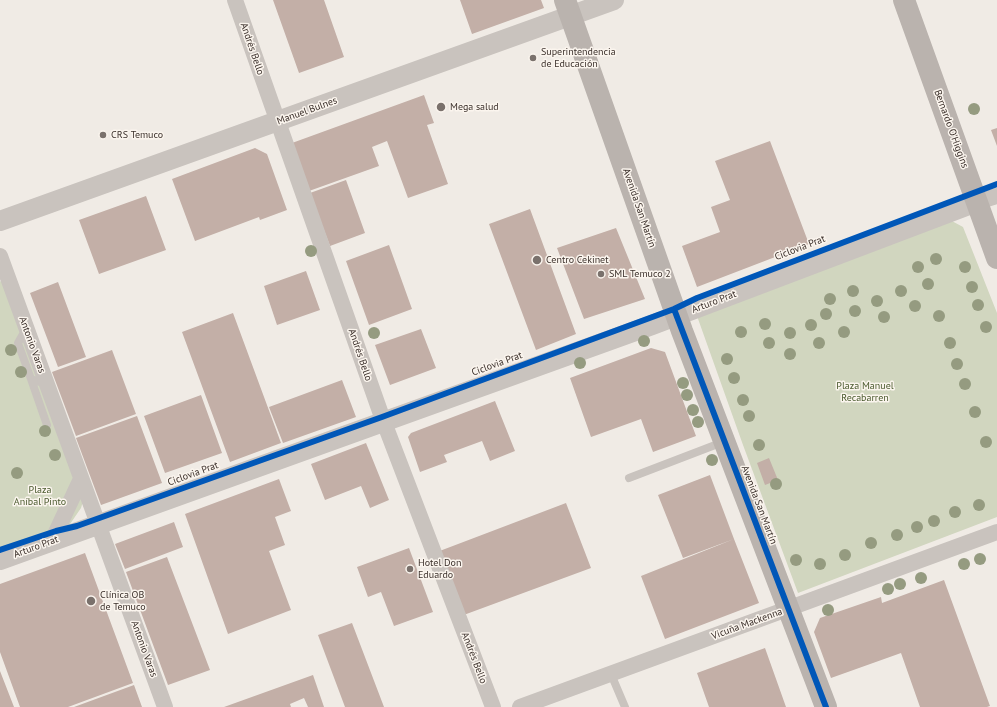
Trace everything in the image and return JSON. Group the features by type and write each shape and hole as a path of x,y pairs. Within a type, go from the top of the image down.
{"main road":[{"name":"Bernardo O'Higgins","path":"904,0 997,258"},
{"name":"Avenida San Martín","path":"568,8 677,316 826,707"}],"street":[{"name":"Andrés Bello","path":"235,0 384,421 493,707"},
{"name":"Manuel Bulnes","path":"0,221 278,121 568,8 614,0"},
{"name":"Arturo Prat","path":"0,560 677,316 977,202 997,196"},
{"name":"Antonio Varas","path":"0,256 5,279 47,384 165,707"},
{"path":"52,541 81,479"},
{"name":"Vicuña Mackenna","path":"520,707 997,532"}],"lane":[{"path":"26,329 18,343 47,425"},
{"path":"31,379 47,384"},
{"path":"629,478 724,442"},
{"path":"611,674 625,707"}],"green space":[{"name":"Plaza Manuel Recabarren","path":"950,220 963,227 997,313 997,517 798,593 697,316"},
{"name":"Plaza Aníbal Pinto","path":"0,281 7,285 84,498 81,508 68,527 0,553"}],"building":[{"path":"273,0 324,0 344,57 299,73"},
{"path":"460,0 541,0 544,8 472,34"},
{"path":"424,95 434,123 427,125 448,184 408,198 387,141 372,147 379,166 309,191 292,143"},
{"path":"997,128 997,146 991,130"},
{"path":"770,141 809,244 697,287 682,246 720,232 711,207 730,200 715,161"},
{"path":"255,148 267,154 287,210 260,220 259,217 195,241 172,179"},
{"path":"346,180 365,233 330,246 310,193"},
{"path":"146,196 166,250 99,274 79,220"},
{"path":"530,209 576,334 536,350 489,224"},
{"name":"SML Temuco 2","path":"616,228 645,299 584,319 557,248"},
{"path":"389,245 412,309 369,325 346,261"},
{"path":"306,271 320,310 277,325 264,286"},
{"path":"58,282 86,357 58,367 30,293"},
{"path":"233,313 281,443 230,462 182,332"},
{"path":"421,329 436,368 390,385 375,345"},
{"path":"651,348 665,352 696,436 653,452 641,419 591,437 570,378"},
{"path":"112,350 136,414 76,436 52,372"},
{"path":"342,380 356,417 283,443 269,407"},
{"path":"201,395 222,453 165,473 144,416"},
{"path":"495,401 515,451 490,461 482,441 444,455 447,462 420,472 408,437 411,433"},
{"path":"137,416 162,483 101,505 76,438"},
{"path":"366,443 389,500 370,508 361,486 325,500 311,464"},
{"path":"769,458 778,480 765,485 757,463"},
{"path":"710,475 734,539 683,558 658,495"},
{"path":"279,479 291,511 275,517 285,545 269,551 291,610 228,634 185,514"},
{"path":"566,503 591,568 461,616 437,552"},
{"path":"174,522 183,547 125,569 115,544"},
{"path":"734,539 759,603 665,639 641,576"},
{"path":"409,548 433,612 394,626 381,592 368,597 357,567"},
{"path":"85,553 133,683 68,707 20,707 0,652 0,584"},
{"path":"167,557 210,670 168,685 126,572"},
{"path":"944,580 990,706 920,707 901,653 831,678 814,632 820,618 881,597 882,603"},
{"path":"352,623 384,707 345,707 318,635"},
{"path":"765,648 786,707 709,707 697,673"},
{"path":"0,671 14,707 0,707"},
{"path":"313,675 324,707 308,707 304,698 290,704 291,707 224,707"},
{"path":"134,685 142,707 74,707"}],"cycle path":[{"name":"Ciclovia Prat","path":"0,550 56,531 77,526 382,417 674,309 697,298 997,184"},
{"path":"674,309 826,707"}],"place":[{"name":"Superintendencia de Educación","path":"533,58"},
{"name":"Mega salud","path":"441,107"},
{"name":"CRS Temuco","path":"103,135"},
{"name":"Centro Cekinet","path":"537,260"},
{"name":"SML Temuco 2","path":"601,274"},
{"name":"Hotel Don Eduardo","path":"410,569"},
{"name":"Clínica OB de Temuco","path":"91,601"}]}
